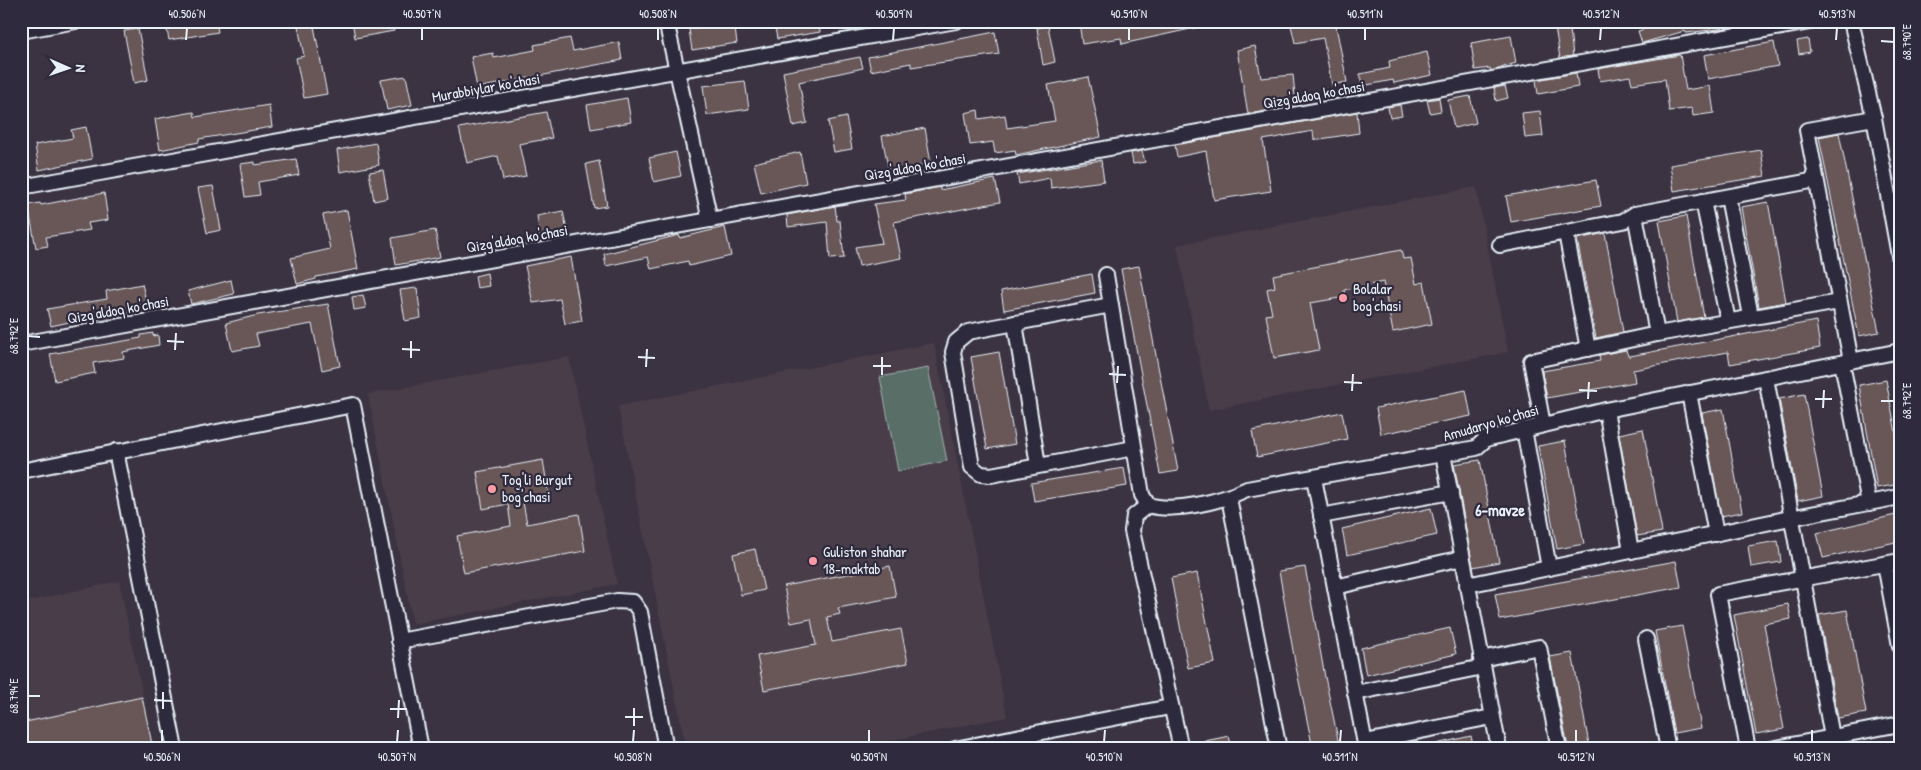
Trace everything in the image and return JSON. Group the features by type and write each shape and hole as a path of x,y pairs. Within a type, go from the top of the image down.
{"street":[{"path":"21,31 76,21"},
{"path":"666,21 710,220"},
{"name":"Murabbiylar ko'chasi","path":"21,187 956,21"},
{"name":"Qizg'aldoq ko'chasi","path":"21,344 1815,21"},
{"path":"1851,21 1874,118 1900,261"},
{"path":"1868,503 1839,302 1807,130 1874,118"},
{"path":"1500,245 1623,221 1635,214 1816,180"},
{"path":"1728,198 1751,316"},
{"path":"1704,201 1728,321"},
{"path":"1635,214 1657,334"},
{"path":"1566,232 1588,349"},
{"path":"1106,275 1142,496 1148,505 1134,516 1132,531 1170,707 1181,749"},
{"path":"1543,425 1530,361 1751,316 1839,302"},
{"path":"1111,305 968,332 956,342 953,352 972,467 981,474 991,475 1134,448"},
{"path":"1015,323 1038,465"},
{"name":"Amudaryo ko'chasi","path":"1148,505 1162,509 1228,498 1246,489 1476,448 1486,439 1606,410 1900,351"},
{"path":"1766,378 1790,518 1832,736"},
{"path":"1690,393 1716,534"},
{"path":"21,472 116,451 353,405 421,749"},
{"path":"1606,410 1631,551"},
{"path":"1524,430 1548,568"},
{"path":"116,451 175,749"},
{"path":"1443,454 1499,749"},
{"path":"1314,478 1365,745 1492,717"},
{"path":"1321,516 1450,492"},
{"path":"1467,585 1900,497"},
{"path":"1228,498 1279,749"},
{"path":"1334,587 1462,558"},
{"path":"1748,749 1718,594 1900,561"},
{"path":"1885,564 1900,646"},
{"path":"399,641 617,600 632,602 640,612 666,749"},
{"path":"1646,639 1668,749"},
{"path":"1355,693 1482,663 1539,647 1559,749"},
{"path":"955,749 1170,707"},
{"path":"1771,749 1900,724"}],"shaded area":[{"name":"Bolalar bog'chasi","path":"1476,187 1508,352 1209,410 1177,245"},
{"name":"Guliston shahar 18-maktab","path":"934,343 1007,717 848,749 686,749 618,406"},
{"name":"Tog'li Burgut bog'chasi","path":"569,357 617,584 413,624 368,394"},
{"path":"119,581 154,749 21,749 21,603"}],"green space":[{"path":"928,368 947,461 898,471 880,377"}],"building":[{"path":"181,21 216,21 218,32 169,40 166,25"},
{"path":"297,21 313,21 327,94 304,98 296,58 304,56"},
{"path":"352,21 392,21 394,31 355,38"},
{"path":"774,21 819,21 820,32 777,39"},
{"path":"1079,21 1203,21 1204,26 1122,44 1121,38 1082,44"},
{"path":"1290,21 1335,21 1347,82 1332,85 1323,38 1295,43"},
{"path":"1554,21 1569,21 1573,56 1560,58"},
{"path":"1672,21 1726,21 1726,28 1686,33 1685,31 1642,43 1638,31"},
{"path":"734,22 737,43 692,50 689,29"},
{"path":"1048,26 1055,62 1043,65 1037,28"},
{"path":"138,29 148,80 134,83 124,31"},
{"path":"995,32 999,54 911,67 911,63 871,71 868,57"},
{"path":"1511,36 1516,63 1491,71 1490,68 1475,70 1471,43"},
{"path":"570,38 573,51 619,42 622,60 477,88 471,57 493,53 494,58 535,50 534,45"},
{"path":"1808,39 1810,52 1799,54 1797,41"},
{"path":"1774,42 1778,66 1708,79 1704,55"},
{"path":"1255,46 1261,78 1293,75 1296,106 1248,114 1237,50"},
{"path":"1427,52 1432,75 1394,83 1393,80 1362,86 1360,74 1390,68 1389,61"},
{"path":"1680,55 1686,90 1710,86 1714,113 1693,116 1692,108 1669,111 1665,79 1632,84 1630,76 1600,81 1598,69"},
{"path":"860,57 863,68 799,82 807,123 793,126 783,72"},
{"path":"1576,73 1578,87 1538,94 1536,80"},
{"path":"406,76 412,105 387,110 381,80"},
{"path":"1088,77 1101,137 1016,155 1015,150 995,153 993,142 970,145 965,113 978,110 979,119 1005,115 1007,128 1055,121 1048,85"},
{"path":"745,81 749,109 707,115 703,86"},
{"path":"1505,86 1508,98 1496,101 1494,88"},
{"path":"1470,96 1476,123 1454,128 1448,100"},
{"path":"627,98 631,122 591,129 587,105"},
{"path":"1439,98 1441,111 1430,113 1427,100"},
{"path":"269,105 272,127 199,139 199,142 160,150 155,119 194,112 195,117"},
{"path":"1400,105 1402,116 1390,118 1388,107"},
{"path":"1540,111 1543,136 1525,138 1522,113"},
{"path":"546,112 552,138 519,144 526,176 503,180 498,156 467,163 459,128"},
{"path":"1357,112 1359,133 1314,140 1313,131 1263,140 1271,191 1214,200 1206,151 1177,157 1175,145"},
{"path":"846,117 852,149 834,152 828,121"},
{"path":"86,127 92,159 39,170 35,145 73,138 71,130"},
{"path":"925,128 931,163 889,172 882,136"},
{"path":"1839,133 1879,332 1859,336 1819,137"},
{"path":"376,143 379,165 340,172 337,150"},
{"path":"1761,150 1765,176 1674,191 1670,165"},
{"path":"1142,151 1145,162 1133,164 1131,153"},
{"path":"676,152 681,176 654,182 649,158"},
{"path":"800,152 806,183 761,193 754,163"},
{"path":"296,159 299,175 258,182 260,195 245,197 240,164 255,162 255,165"},
{"path":"1101,160 1104,181 1051,188 1050,178 1019,184 1017,174"},
{"path":"599,161 607,206 594,208 586,164"},
{"path":"383,170 388,198 374,201 369,172"},
{"path":"995,179 1000,202 894,222 901,258 859,266 855,247 882,243 874,204 906,200 905,194 940,187 940,190"},
{"path":"1596,180 1601,206 1511,222 1506,196"},
{"path":"213,186 221,230 207,233 198,188"},
{"path":"104,193 108,220 88,223 90,230 46,237 48,246 36,248 28,205 40,203 41,205"},
{"path":"1768,202 1786,302 1759,307 1741,207"},
{"path":"835,206 837,221 840,221 844,258 830,259 827,222 788,227 787,215"},
{"path":"347,210 358,269 316,277 316,279 297,284 291,258 330,249 323,215"},
{"path":"563,211 567,231 540,236 537,216"},
{"path":"1686,216 1704,317 1677,322 1659,221"},
{"path":"725,227 731,256 689,266 688,261 651,269 648,257 606,266 604,254 679,235 680,238"},
{"path":"435,230 440,257 396,265 392,238"},
{"path":"1605,233 1623,332 1596,338 1577,239"},
{"path":"1401,250 1403,259 1411,258 1416,284 1424,282 1432,324 1393,332 1383,282 1344,290 1345,297 1310,303 1319,350 1274,358 1266,315 1272,314 1267,289 1275,287 1273,275"},
{"path":"571,257 582,321 565,324 560,299 533,303 525,266"},
{"path":"1139,266 1178,471 1160,474 1121,269"},
{"path":"487,273 489,286 477,288 475,276"},
{"path":"1092,274 1095,293 1004,310 1001,291"},
{"path":"231,280 234,294 191,304 188,291"},
{"path":"142,284 148,309 84,323 83,319 51,326 47,309 107,299 106,291"},
{"path":"417,288 421,318 405,321 400,290"},
{"path":"363,295 366,308 354,310 352,297"},
{"path":"328,304 340,366 322,370 312,324 256,334 259,346 232,351 226,323 258,315"},
{"path":"1816,321 1820,348 1730,364 1728,352 1633,370 1635,382 1547,398 1542,371 1600,361 1599,355 1626,350 1628,356 1630,356"},
{"path":"153,333 153,336 158,335 159,345 123,352 124,358 93,363 95,373 55,381 50,354 141,338 141,335"},
{"path":"999,352 1015,444 987,449 971,357"},
{"path":"1886,380 1900,454 1900,484 1877,488 1859,385"},
{"path":"1466,390 1471,416 1381,434 1376,408"},
{"path":"1804,394 1823,496 1798,501 1779,399"},
{"path":"1723,409 1742,512 1721,516 1702,413"},
{"path":"1342,412 1347,439 1257,457 1252,431"},
{"path":"1643,429 1662,532 1637,536 1619,434"},
{"path":"1565,441 1584,544 1557,549 1538,446"},
{"path":"543,460 549,497 523,502 527,524 579,514 585,551 464,573 457,536 511,526 508,504 483,509 477,472"},
{"path":"1480,460 1499,562 1473,567 1454,464"},
{"path":"1124,468 1127,486 1034,501 1031,483"},
{"path":"1431,508 1437,535 1347,555 1342,529"},
{"path":"1900,514 1900,541 1823,558 1817,533"},
{"path":"1778,541 1781,562 1751,567 1748,546"},
{"path":"755,549 764,590 741,595 733,554"},
{"path":"1676,561 1681,587 1500,620 1495,594"},
{"path":"890,566 896,597 838,608 840,614 827,617 832,642 901,629 908,663 764,690 757,656 816,645 811,619 791,623 784,586"},
{"path":"1305,567 1340,749 1313,749 1295,662 1279,571"},
{"path":"1197,573 1215,663 1188,668 1171,578"},
{"path":"1788,604 1791,619 1764,624 1784,729 1756,734 1734,615"},
{"path":"1847,610 1866,713 1838,718 1819,615"},
{"path":"1682,626 1701,728 1674,733 1655,631"},
{"path":"1450,628 1456,654 1366,675 1361,648"},
{"path":"1572,653 1589,744 1568,747 1550,657"},
{"path":"142,697 153,749 21,749 21,723"},
{"path":"1229,736 1232,749 1192,749 1191,744"},
{"path":"1471,736 1474,749 1436,749 1436,744"}],"place":[{"name":"Bolalar bog'chasi","path":"1343,298"},
{"name":"Tog'li Burgut bog'chasi","path":"492,489"},
{"name":"Guliston shahar 18-maktab","path":"813,561"}],"district":[{"name":"6-mavze","path":"1500,510"}]}
